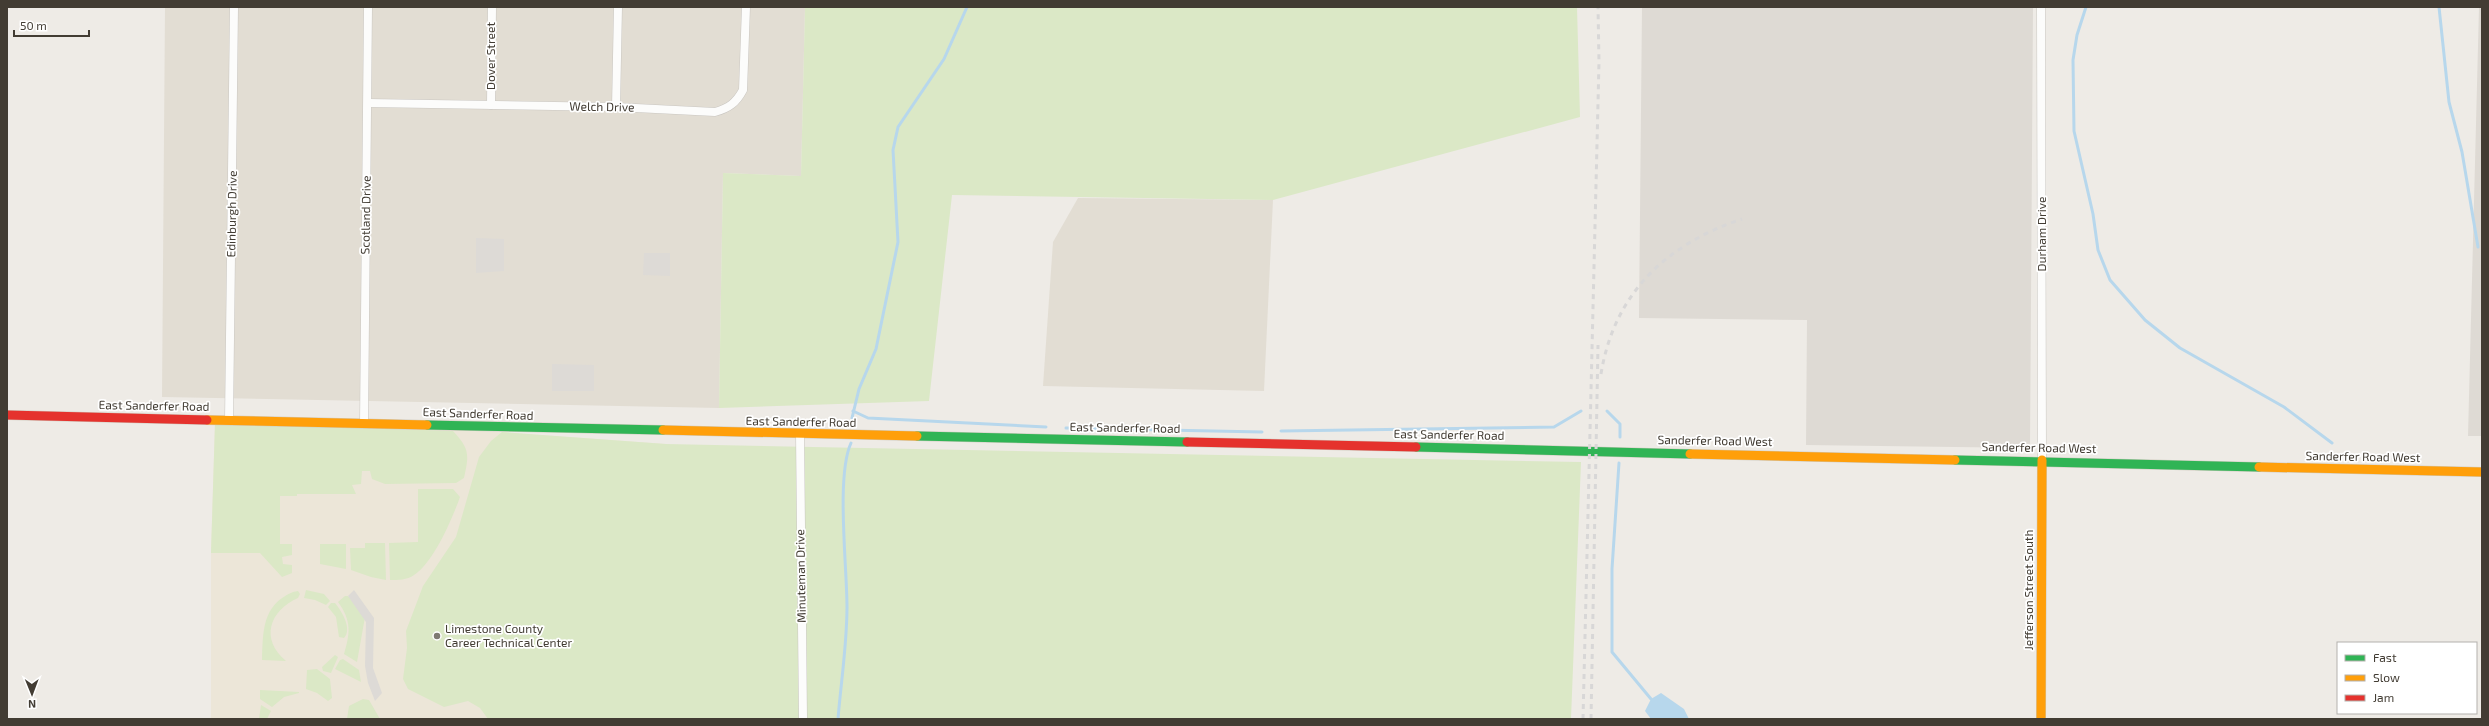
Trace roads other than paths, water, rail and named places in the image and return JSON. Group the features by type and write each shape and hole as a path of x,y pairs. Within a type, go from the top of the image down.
{"street":[{"name":"Edinburgh Drive","path":"229,420 234,7"},
{"name":"Scotland Drive","path":"364,423 368,7"},
{"name":"Dover Street","path":"491,105 492,7"},
{"path":"616,107 618,7"},
{"name":"Welch Drive","path":"368,103 616,107 715,112 732,105 744,90 746,7"},
{"name":"Durham Drive","path":"2041,7 2042,460"},
{"name":"East Sanderfer Road","path":"7,415 1596,451"},
{"name":"Minuteman Drive","path":"800,434 803,719"},
{"name":"Sanderfer Road West","path":"1596,451 2042,460 2482,472"},
{"name":"Jefferson Street South","path":"2041,719 2042,460"}],"water":[{"path":"1661,693 1684,709 1689,719 1651,719 1645,711 1651,699"}],"waterway":[{"path":"852,418 859,389 876,349 898,242 893,150 898,127 944,59 967,7"},
{"path":"2086,7 2077,35 2073,60 2074,131 2093,214 2098,250 2110,280 2145,320 2180,348 2284,407 2332,443"},
{"path":"2439,7 2449,102 2462,152 2478,247"},
{"path":"853,411 868,418 1046,427"},
{"path":"1281,431 1554,427 1581,411"},
{"path":"1607,411 1620,424 1620,437"},
{"path":"1066,428 1262,432"},
{"path":"838,719 847,621 847,590 843,522 844,477 851,443"},
{"path":"1619,463 1612,569 1612,652 1651,699"}],"railway":[{"path":"1583,719 1599,62 1598,7"},
{"path":"1601,374 1608,345 1618,319 1632,296 1648,276 1668,258 1690,242 1742,219"},
{"path":"1591,719 1598,345"}],"place":[{"name":"Limestone County Career Technical Center","path":"437,636"}]}
